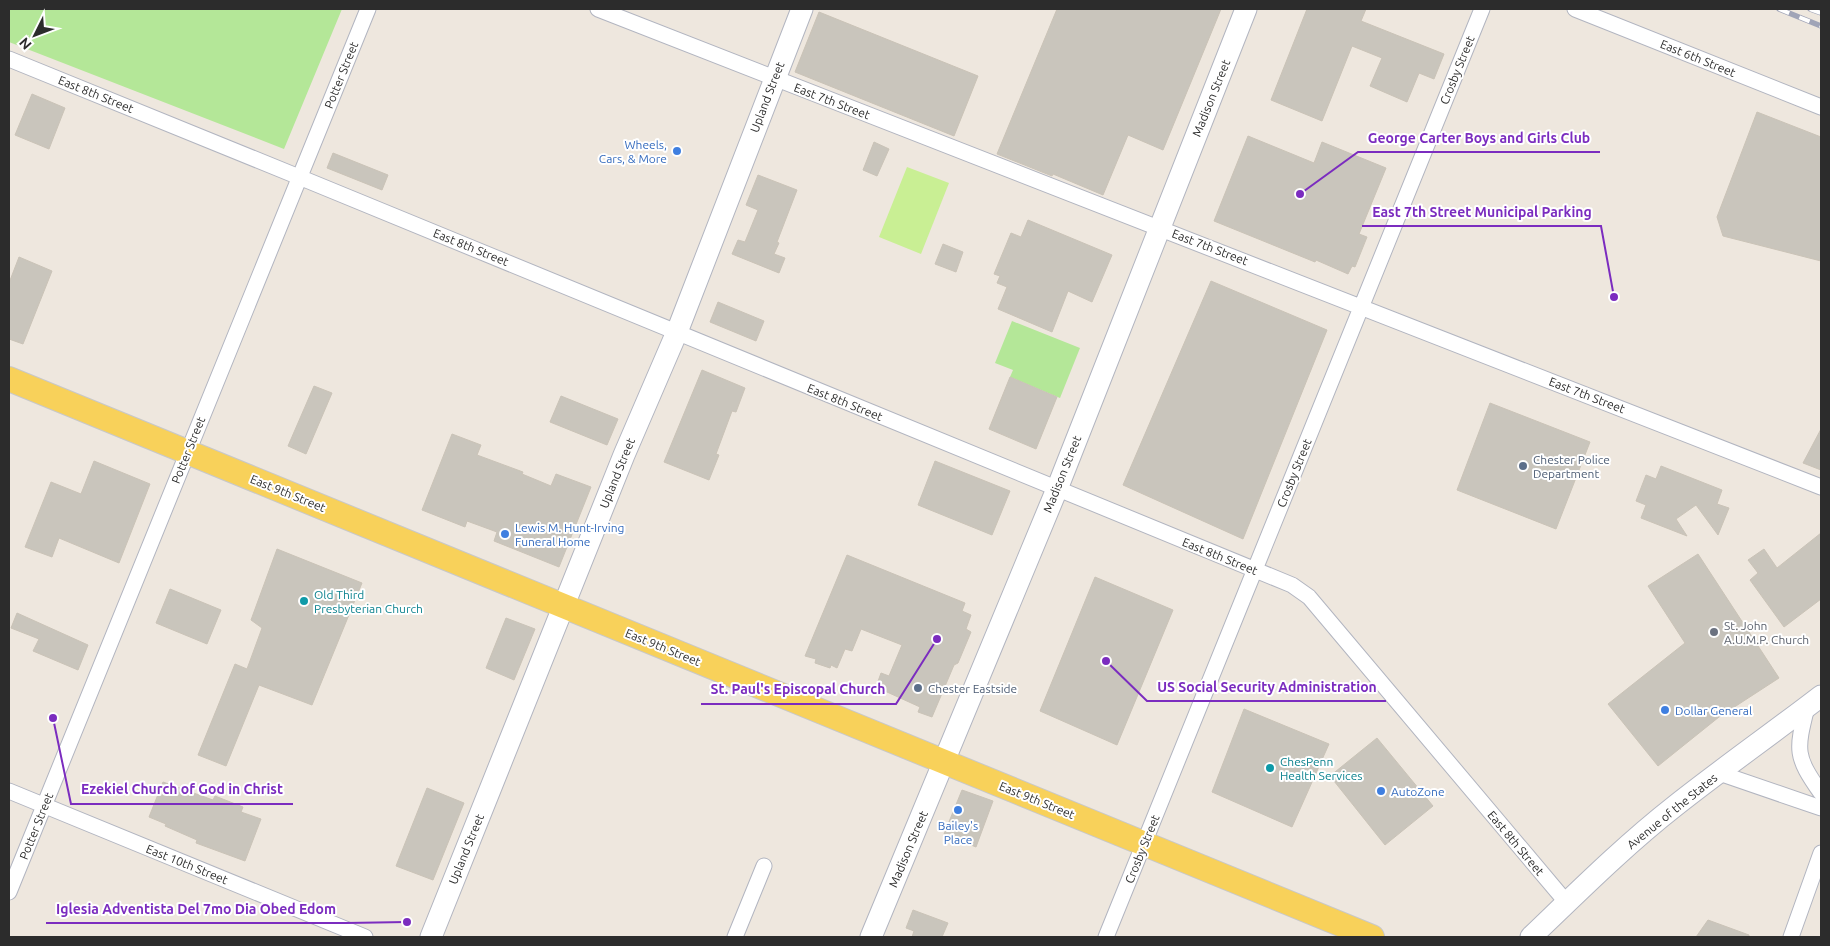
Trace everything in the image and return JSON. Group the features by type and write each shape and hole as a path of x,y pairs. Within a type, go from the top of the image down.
{"main road":[{"name":"East 9th Street","path":"9,379 1372,937"}],"street":[{"name":"Potter Street","path":"9,892 368,9"},
{"name":"East 7th Street","path":"598,9 1821,487"},
{"name":"Upland Street","path":"432,937 624,456 677,332 773,78 802,9"},
{"name":"Madison Street","path":"871,937 945,762 1056,489 1246,9"},
{"name":"Crosby Street","path":"1106,937 1482,9"},
{"name":"East 6th Street","path":"1575,9 1821,107"},
{"name":"East 8th Street","path":"9,59 1292,585 1308,597 1567,903"},
{"name":"Avenue of the States","path":"1532,937 1641,834 1814,701"},
{"path":"1814,701 1798,742 1802,764 1821,793"},
{"path":"1719,773 1821,808"},
{"name":"East 10th Street","path":"9,791 365,937"},
{"path":"1791,937 1821,852"},
{"path":"735,937 764,866"}],"green space":[{"path":"9,9 342,9 284,149 9,42"},
{"path":"907,167 949,183 921,254 879,237"},
{"path":"1012,321 1080,348 1060,398 1010,377 1013,370 995,363"}],"building":[{"path":"1057,9 1221,9 1163,150 1128,135 1103,195 1053,174 1052,176 997,154"},
{"path":"1307,9 1366,9 1361,21 1444,54 1434,79 1419,73 1407,102 1370,86 1382,58 1352,46 1322,121 1271,100"},
{"path":"819,12 978,76 954,136 795,72"},
{"path":"32,94 65,108 49,149 15,135"},
{"path":"1757,112 1821,137 1821,261 1723,236 1717,217"},
{"path":"1248,136 1314,163 1322,142 1386,168 1359,234 1367,237 1355,267 1352,266 1348,274 1214,221"},
{"path":"874,142 889,149 877,176 863,170"},
{"path":"333,153 388,175 382,190 327,168"},
{"path":"758,175 797,190 774,254 785,258 779,273 732,254 738,240 745,242 758,210 746,205"},
{"path":"1028,220 1112,255 1092,302 1068,291 1052,332 998,309 1007,287 997,283 1000,276 994,274 1011,233 1021,237"},
{"path":"943,244 963,252 956,272 935,264"},
{"path":"19,257 52,271 23,344 9,339 9,283"},
{"path":"1211,281 1327,330 1243,539 1123,485"},
{"path":"718,302 764,321 756,341 710,322"},
{"path":"702,370 745,388 736,412 732,411 716,454 719,455 709,480 664,462"},
{"path":"1010,377 1057,397 1036,449 989,429"},
{"path":"314,386 332,393 306,454 288,446"},
{"path":"561,396 618,419 607,445 550,422"},
{"name":"Chester Police Department","path":"1490,403 1590,442 1556,529 1457,490"},
{"path":"1821,429 1821,470 1803,463"},
{"path":"452,434 481,445 477,455 523,472 522,474 551,486 556,474 591,487 559,567 494,541 497,532 467,521 465,527 422,510"},
{"path":"94,461 150,484 119,563 59,538 52,557 25,547 51,482 81,494"},
{"path":"935,461 1010,491 992,535 918,505"},
{"path":"1661,466 1722,490 1717,504 1729,508 1718,535 1696,505 1676,519 1687,536 1641,518 1646,505 1636,501 1646,475 1656,479"},
{"path":"1821,533 1821,599 1784,627 1750,580 1758,573 1748,560 1764,549 1777,568"},
{"path":"277,549 362,583 312,705 259,685 226,766 198,755 235,664 247,669 262,628 251,620"},
{"path":"1698,554 1779,678 1719,717 1658,766 1608,704 1685,643 1648,586"},
{"path":"847,555 965,603 962,611 971,615 966,629 971,632 958,663 954,665 932,717 918,712 920,707 876,687 881,673 889,676 902,645 861,629 852,651 845,649 837,668 831,665 830,668 815,663 816,659 805,656"},
{"path":"1095,577 1173,610 1117,745 1040,711"},
{"path":"170,589 221,610 207,644 156,623"},
{"path":"17,613 88,645 78,670 33,651 39,639 11,628"},
{"path":"506,618 535,629 514,680 486,668"},
{"name":"ChesPenn Health Services","path":"1244,709 1329,744 1292,827 1212,792"},
{"name":"AutoZone","path":"1377,738 1433,806 1385,845 1330,776"},
{"path":"163,782 213,800 215,796 243,807 241,812 261,819 245,861 196,843 197,840 149,817"},
{"path":"427,788 464,803 433,880 396,866"},
{"path":"962,790 993,801 976,847 944,834"},
{"path":"913,910 948,923 942,937 912,937 914,931 906,928"},
{"path":"1708,920 1749,935 1749,937 1696,937"}],"railway":[{"path":"1779,9 1821,26"},
{"path":"1810,9 1821,13"}],"place":[{"name":"Wheels, Cars, & More","path":"677,151"},
{"name":"George Carter Boys and Girls Club","path":"1300,194"},
{"name":"East 7th Street Municipal Parking","path":"1614,297"},
{"name":"Chester Police Department","path":"1523,466"},
{"name":"Lewis M. Hunt-Irving Funeral Home","path":"505,534"},
{"name":"Old Third Presbyterian Church","path":"304,601"},
{"name":"St. John A.U.M.P. Church","path":"1714,632"},
{"name":"St. Paul's Episcopal Church","path":"937,639"},
{"name":"US Social Security Administration","path":"1106,661"},
{"name":"Chester Eastside","path":"918,688"},
{"name":"Dollar General","path":"1665,710"},
{"name":"Ezekiel Church of God in Christ","path":"53,718"},
{"name":"ChesPenn Health Services","path":"1270,768"},
{"name":"AutoZone","path":"1381,791"},
{"name":"Bailey's Place","path":"958,810"},
{"name":"Iglesia Adventista Del 7mo Dia Obed Edom","path":"407,922"}]}
